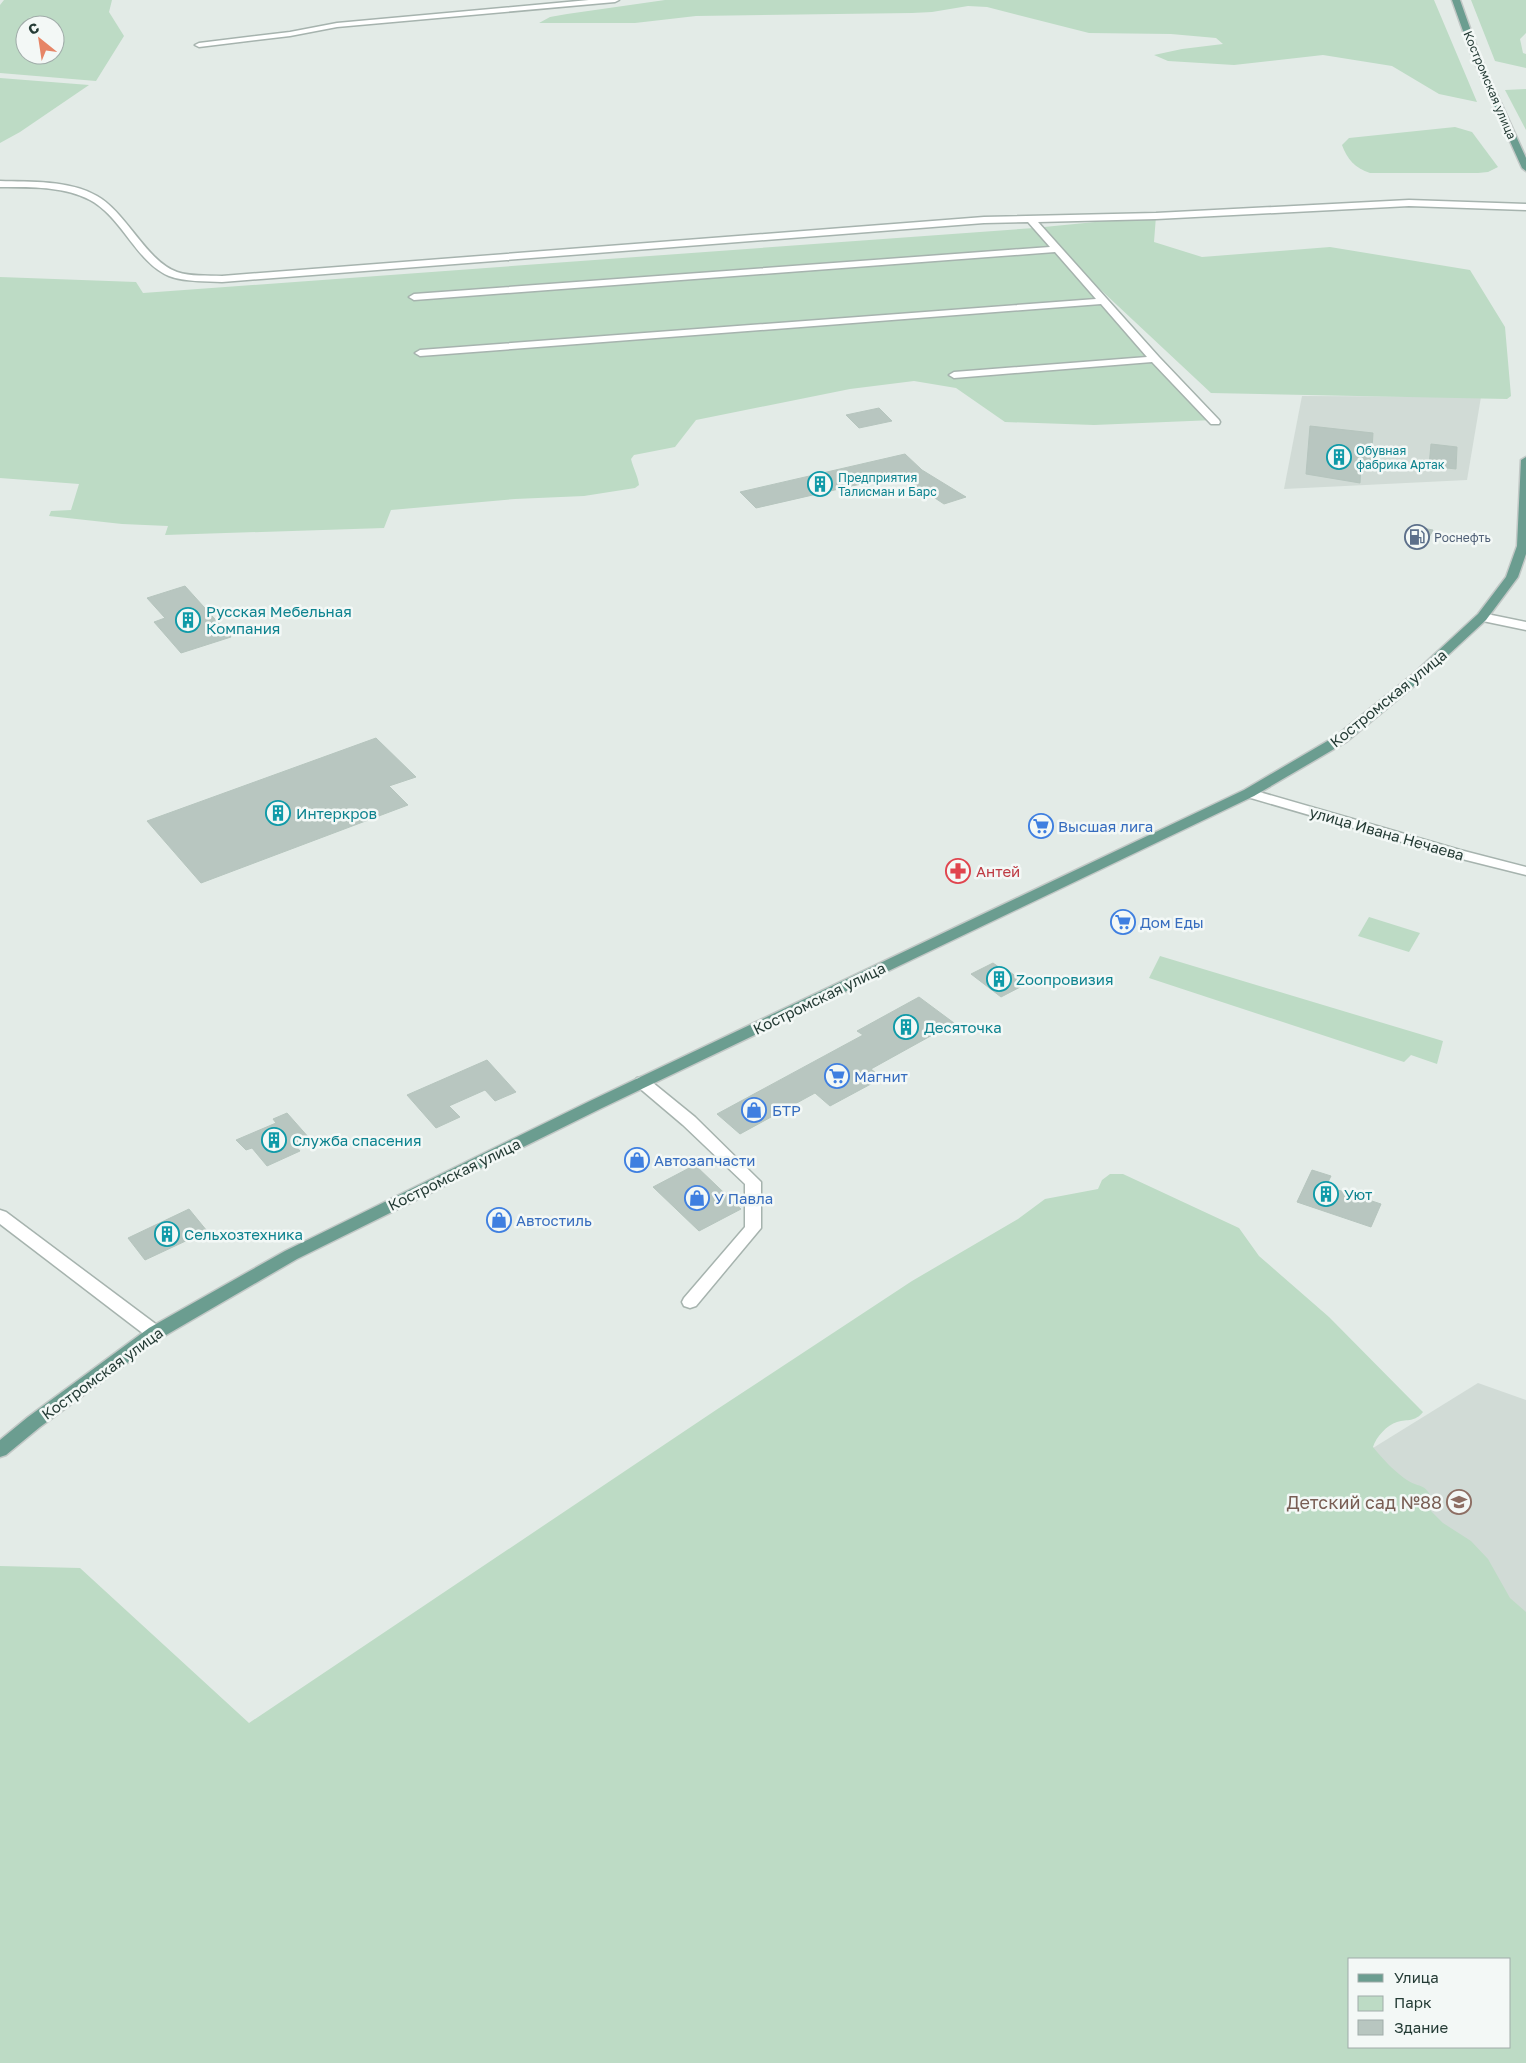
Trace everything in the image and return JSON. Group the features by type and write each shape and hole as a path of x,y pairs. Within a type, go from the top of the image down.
{"main road":[{"name":"Костромская улица","path":"1456,0 1477,60 1526,168"},
{"name":"Костромская улица","path":"0,1450 34,1422 155,1333 300,1251 642,1082 1249,793 1341,739 1416,678 1482,617 1512,577 1523,546 1526,460"}],"street":[{"path":"199,45 290,34 337,25 614,0"},
{"path":"0,184 68,190 93,197 121,220 161,267 172,274 193,278 222,279 1030,218 1156,216 1409,204 1526,208"},
{"path":"1030,218 1102,301 1215,422"},
{"path":"414,297 1056,249"},
{"path":"420,353 1102,301"},
{"path":"954,375 1156,359"},
{"path":"1482,617 1526,626"},
{"name":"улица Ивана Нечаева","path":"1249,793 1455,854 1526,871"},
{"path":"642,1082 689,1121 753,1182 753,1228 690,1302"},
{"path":"0,1216 155,1333"}],"shaded area":[{"path":"1302,396 1481,397 1467,480 1284,489"},
{"name":"Детский сад №88","path":"1478,1383 1526,1400 1526,1614 1352,1461"}],"green space":[{"path":"4,0 112,0 109,12 124,36 96,81 0,73 0,5"},
{"path":"665,0 1434,0 1477,102 1439,94 1392,66 1323,55 1234,65 1168,61 1154,55 1182,49 1223,44 1216,38 1171,34 1089,33 987,7 968,6 912,13 696,16 635,23 539,23 550,17"},
{"path":"1471,0 1526,0 1526,33 1520,39 1523,53 1526,54 1526,68 1495,61"},
{"path":"0,78 89,85 20,132 0,143"},
{"path":"1526,89 1526,130 1505,90"},
{"path":"1455,127 1472,132 1498,167 1488,172 1478,173 1370,173 1352,162 1346,155 1342,145 1349,138"},
{"path":"1156,216 1154,242 1202,257 1330,247 1470,270 1505,327 1511,396 1507,399 1211,393 1041,234 1214,420 1094,425 1005,422 956,388 914,381 850,389 696,420 675,447 634,455 631,459 639,485 635,488 584,496 515,499 391,510 384,528 165,535 168,526 122,524 49,516 51,511 71,510 79,484 0,478 0,277 136,282 143,293 1034,228"},
{"path":"1369,917 1420,933 1409,952 1358,936"},
{"path":"1160,956 1443,1041 1437,1064 1411,1055 1404,1062 1149,978"},
{"path":"1110,1174 1123,1174 1239,1228 1259,1256 1329,1317 1423,1412 1414,1419 1397,1422 1389,1426 1379,1435 1373,1447 1400,1475 1427,1491 1433,1502 1430,1510 1443,1523 1471,1541 1488,1559 1510,1598 1526,1612 1526,2063 0,2063 0,1566 80,1568 249,1723 912,1281 1018,1219 1045,1199 1098,1189 1102,1180"}],"building":[{"path":"879,408 892,421 859,428 846,415"},
{"name":"Обувная фабрика Артак","path":"1310,426 1373,433 1371,465 1361,465 1360,483 1306,474"},
{"path":"1431,444 1457,447 1456,469 1429,466"},
{"name":"Предприятия Талисман и Барс","path":"905,454 922,470 966,497 944,504 900,475 756,508 740,492"},
{"path":"1417,527 1433,530 1424,547 1408,544"},
{"name":"Русская Мебельная Компания","path":"185,586 231,637 181,653 154,622 165,618 147,598"},
{"name":"Интеркров","path":"376,738 416,777 389,786 408,805 201,883 147,821"},
{"name":"Zоопровизия","path":"993,963 1003,970 1006,969 1026,984 1001,997 971,974"},
{"path":"919,997 954,1023 871,1069 882,1078 830,1106 815,1093 740,1134 717,1114 863,1035 857,1031"},
{"path":"487,1060 516,1092 495,1101 485,1090 449,1106 460,1117 436,1128 407,1095"},
{"name":"Служба спасения","path":"287,1113 310,1139 296,1146 300,1151 267,1166 252,1148 246,1150 236,1140 276,1123 273,1119"},
{"name":"У Павла","path":"695,1165 741,1209 699,1231 653,1187"},
{"name":"Уют","path":"1312,1170 1331,1176 1326,1186 1381,1204 1371,1227 1297,1202"},
{"name":"Сельхозтехника","path":"189,1209 207,1231 145,1260 128,1238"}],"place":[{"name":"Обувная фабрика Артак","path":"1339,457"},
{"name":"Предприятия Талисман и Барс","path":"820,484"},
{"name":"Роснефть","path":"1417,537"},
{"name":"Русская Мебельная Компания","path":"188,620"},
{"name":"Интеркров","path":"278,813"},
{"name":"Высшая лига","path":"1041,826"},
{"name":"Антей","path":"958,871"},
{"name":"Дом Еды","path":"1123,922"},
{"name":"Zоопровизия","path":"999,979"},
{"name":"Десяточка","path":"906,1027"},
{"name":"Магнит","path":"837,1076"},
{"name":"БТР","path":"754,1110"},
{"name":"Служба спасения","path":"274,1140"},
{"name":"Автозапчасти","path":"637,1160"},
{"name":"Уют","path":"1326,1194"},
{"name":"У Павла","path":"697,1198"},
{"name":"Автостиль","path":"499,1220"},
{"name":"Сельхозтехника","path":"167,1234"},
{"name":"Детский сад №88","path":"1459,1502"}]}
